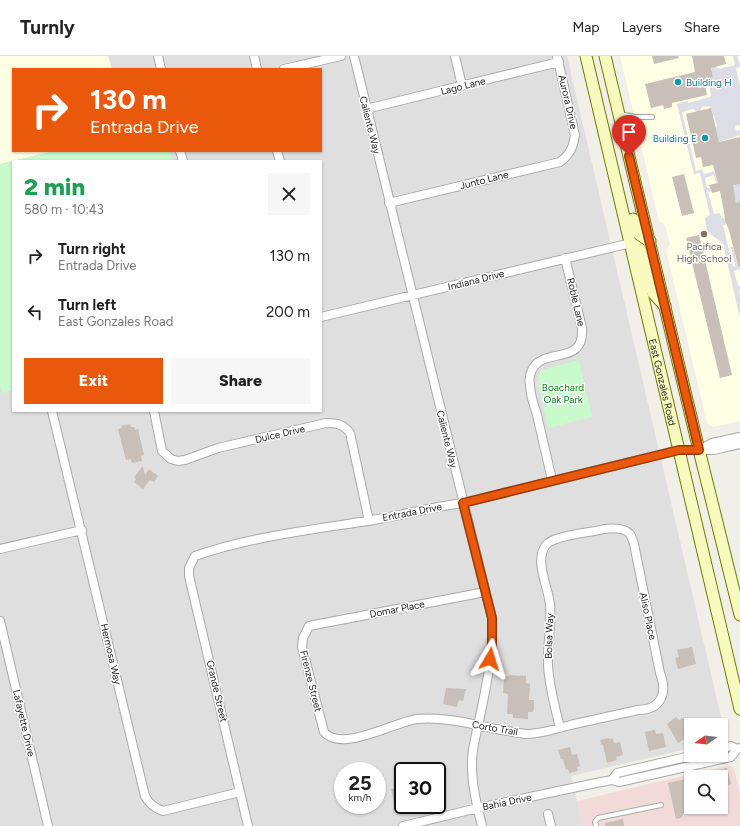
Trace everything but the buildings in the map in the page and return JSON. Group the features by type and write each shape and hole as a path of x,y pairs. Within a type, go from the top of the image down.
{"main road":[{"name":"East Gonzales Road","path":"586,56 740,709"},
{"name":"East Gonzales Road","path":"605,56 740,615"},
{"path":"604,128 613,138 636,232 650,241"},
{"path":"631,243 640,250 653,293 666,307"}],"street":[{"path":"158,56 161,68"},
{"path":"254,56 257,68"},
{"path":"288,68 341,56"},
{"name":"Caliente Way","path":"354,56 492,618 492,638 473,751 472,766 473,780 482,826"},
{"path":"455,56 462,86"},
{"name":"Lago Lane","path":"366,109 462,86 558,59"},
{"name":"Aurora Drive","path":"558,59 574,124 575,135 573,148"},
{"name":"Junto Lane","path":"389,203 560,162 568,156 573,148"},
{"name":"Indiana Drive","path":"322,317 631,243"},
{"name":"Roble Lane","path":"552,480 530,385 533,369 537,364 543,360 569,353 580,344 583,338 582,328 565,258"},
{"name":"Hermosa Way","path":"52,412 82,530 145,796 149,804 156,809 163,811 240,792"},
{"name":"Dulce Drive","path":"154,412 162,451 171,459 178,461 233,445 326,423 338,423 346,428 350,433 369,521"},
{"name":"Entrada Drive","path":"699,450 712,443 740,437"},
{"name":"Entrada Drive","path":"195,556 235,544 463,503 679,450 714,450 740,444"},
{"name":"Aliso Place","path":"546,546 556,539 604,529 618,529 628,533 635,548 646,607 660,673 663,680 664,688 661,699"},
{"path":"0,549 82,530"},
{"name":"Bolsa Way","path":"546,546 541,558 550,605 549,669 560,728"},
{"name":"Grande Street","path":"195,556 189,568 189,576 248,826"},
{"name":"Domar Place","path":"309,626 485,592"},
{"name":"Lafayette Drive","path":"0,621 48,826"},
{"name":"Firenze Street","path":"309,626 303,638 302,647 322,725 327,735"},
{"name":"Corto Trail","path":"327,735 339,740 348,740 374,733 404,722 430,718 525,734 536,733 647,709 657,704 661,699"},
{"name":"Bahia Drive","path":"403,826 478,808 612,780 619,782 731,757 739,749 731,746 728,747"},
{"name":"Bahia Drive","path":"612,780 617,773 684,758"},
{"path":"653,774 656,770 684,762"},
{"path":"548,814 551,826"}],"lane":[{"path":"619,114 652,117"},
{"path":"596,826 595,822 598,818 661,805"}],"shaded area":[{"path":"0,56 567,56 721,718 684,718 684,750 571,776 583,826 0,826"},
{"path":"0,56 108,56 112,68 12,68 12,152 50,152 0,164"},
{"name":"Pacifica High School","path":"620,56 740,56 740,421 713,427 707,423 666,250 670,244 665,225 659,221"},
{"path":"733,56 737,56 740,64 740,67 736,68 740,86 740,126 735,126 736,131 740,130 740,135 719,142 715,127 717,126 714,115 712,115 711,108 709,106 702,107 700,111 697,112 693,109 682,112 696,171 702,169 704,174 740,165 740,201 736,203 731,178 722,173 716,175 718,183 716,183 714,175 705,178 707,188 710,188 711,191 708,192 714,214 720,213 721,218 724,218 726,224 723,225 733,267 735,266 731,247 733,247 737,265 740,264 740,271 739,269 734,271 738,286 740,286 740,318 723,244 707,231 705,218 710,215 700,173 694,174 677,104 688,101 688,103 710,97 709,85 705,84 704,80 713,77 711,68 715,66 719,69 735,65"},
{"path":"729,765 734,768 740,793 740,826 583,826 577,801 684,776 684,814 728,814 728,770 708,770"}],"green space":[{"path":"50,152 170,152 172,160 17,160"},
{"path":"12,161 12,390 2,393 0,386 0,164"},
{"name":"Boachard Oak Park","path":"579,360 592,417 548,428 538,381 540,373 542,370"}],"place":[{"name":"Building H","path":"678,82"},
{"name":"Building E","path":"705,138"},
{"name":"Pacifica High School","path":"704,234"}],"route":[{"path":"490,659 492,645 492,618 463,503 679,450 699,450 629,156"}]}
